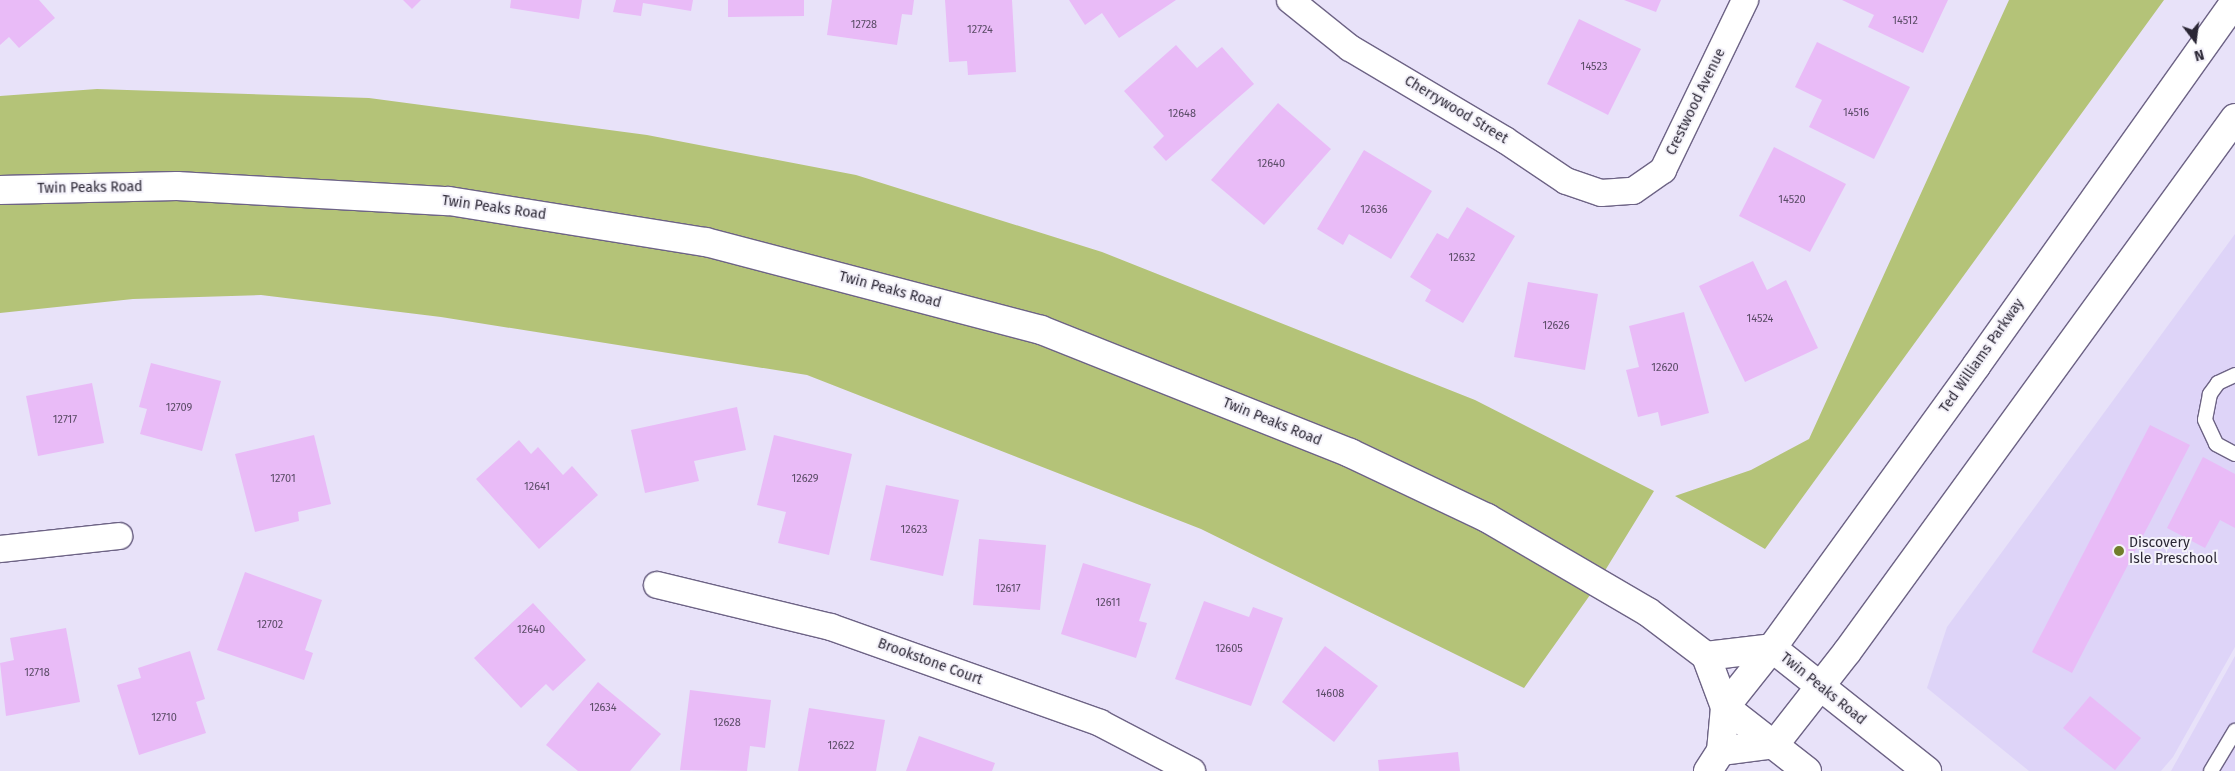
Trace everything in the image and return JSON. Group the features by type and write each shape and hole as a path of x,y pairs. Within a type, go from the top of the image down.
{"main road":[{"name":"Ted Williams Parkway","path":"1725,706 1772,648 2235,2"},
{"path":"1725,706 1714,761 1775,744 1820,687 2235,118"},
{"name":"Twin Peaks Road","path":"0,190 177,186 449,201 706,242 1041,330 1350,453 1487,518 1648,612 1706,656 1772,648 1926,771"},
{"path":"1706,656 1725,706 1807,771"}],"street":[{"name":"Cherrywood Street","path":"1290,0 1350,48 1505,140 1566,181 1601,193 1633,191"},
{"name":"Crestwood Avenue","path":"1633,191 1663,170 1745,0"},
{"path":"0,549 119,536"},
{"name":"Brookstone Court","path":"657,586 831,627 1100,722 1192,771"}],"lane":[{"path":"2235,375 2218,383 2210,394 2205,420 2216,444 2235,454"},
{"path":"2211,771 2235,731"}],"shaded area":[{"name":"Discovery Isle Preschool","path":"2235,234 2235,647 2173,757 2161,771 2029,771 1927,688 1947,627"},
{"path":"2235,656 2235,771 2171,771"}],"green space":[{"path":"2009,0 2164,0 1765,549 1675,496 1751,470 1809,439"},
{"path":"97,89 369,98 647,135 856,175 1102,252 1475,400 1654,491 1590,595 1524,688 1201,529 807,375 441,317 261,295 133,299 0,313 0,96"}],"building":[{"path":"0,0 39,0 55,18 19,48 9,37 0,45"},
{"path":"403,0 421,0 412,9"},
{"path":"511,0 582,0 579,19 510,8"},
{"path":"616,0 693,0 691,11 643,3 641,16 613,12"},
{"path":"728,0 804,0 804,16 728,17"},
{"path":"832,0 914,0 912,15 902,14 897,45 827,35"},
{"path":"945,0 1012,0 1016,72 968,75 967,61 949,62"},
{"path":"1069,0 1176,0 1119,38 1102,13 1085,25"},
{"path":"1624,0 1661,0 1656,12"},
{"path":"1842,0 1948,0 1923,53 1868,27 1874,15"},
{"path":"1579,19 1641,49 1608,115 1547,84"},
{"path":"1817,42 1910,87 1874,159 1809,127 1822,100 1795,87"},
{"path":"1176,45 1197,68 1222,47 1254,84 1166,161 1153,147 1164,136 1124,91"},
{"path":"1278,103 1331,149 1264,225 1211,180"},
{"path":"1774,147 1846,184 1810,252 1739,216"},
{"path":"1364,150 1432,191 1391,259 1349,234 1343,245 1317,229"},
{"path":"1467,207 1515,236 1463,323 1425,301 1431,290 1410,277 1437,233 1448,239"},
{"path":"1753,261 1767,290 1786,280 1818,348 1745,382 1699,286"},
{"path":"1528,282 1598,294 1585,370 1514,357"},
{"path":"1684,312 1709,413 1661,426 1658,412 1638,417 1626,370 1639,367 1629,326"},
{"path":"151,363 221,381 202,451 140,434 147,409 139,407"},
{"path":"92,383 104,443 38,456 26,396"},
{"path":"737,407 746,450 694,461 699,481 645,493 631,430"},
{"path":"2150,425 2190,445 2072,673 2032,652"},
{"path":"314,435 331,504 298,512 299,521 255,532 235,454"},
{"path":"774,435 852,454 829,555 778,543 786,512 757,505"},
{"path":"519,440 531,454 538,447 563,475 572,466 598,495 539,549 476,479"},
{"path":"2203,457 2235,474 2235,528 2220,520 2205,548 2167,528"},
{"path":"886,485 959,500 943,576 870,560"},
{"path":"979,539 1046,545 1040,610 973,605"},
{"path":"1083,563 1151,584 1139,621 1147,623 1136,658 1061,634"},
{"path":"245,572 322,600 305,650 313,653 304,680 217,650"},
{"path":"1204,601 1249,617 1253,607 1283,618 1251,706 1175,679"},
{"path":"533,603 586,660 553,691 546,684 521,708 474,658"},
{"path":"66,628 80,702 6,716 0,663 14,660 10,638"},
{"path":"1325,646 1378,686 1334,742 1282,702"},
{"path":"190,651 205,699 196,702 206,733 139,755 117,685 141,678 138,668"},
{"path":"598,682 661,734 630,771 578,771 546,745"},
{"path":"690,690 771,700 765,748 750,746 747,771 680,770"},
{"path":"2090,696 2141,738 2115,770 2063,728"},
{"path":"809,708 885,720 876,771 798,771"},
{"path":"919,736 995,763 992,771 906,771"},
{"path":"1458,752 1460,771 1379,771 1378,760"}],"place":[{"name":"Discovery Isle Preschool","path":"2119,551"}]}
